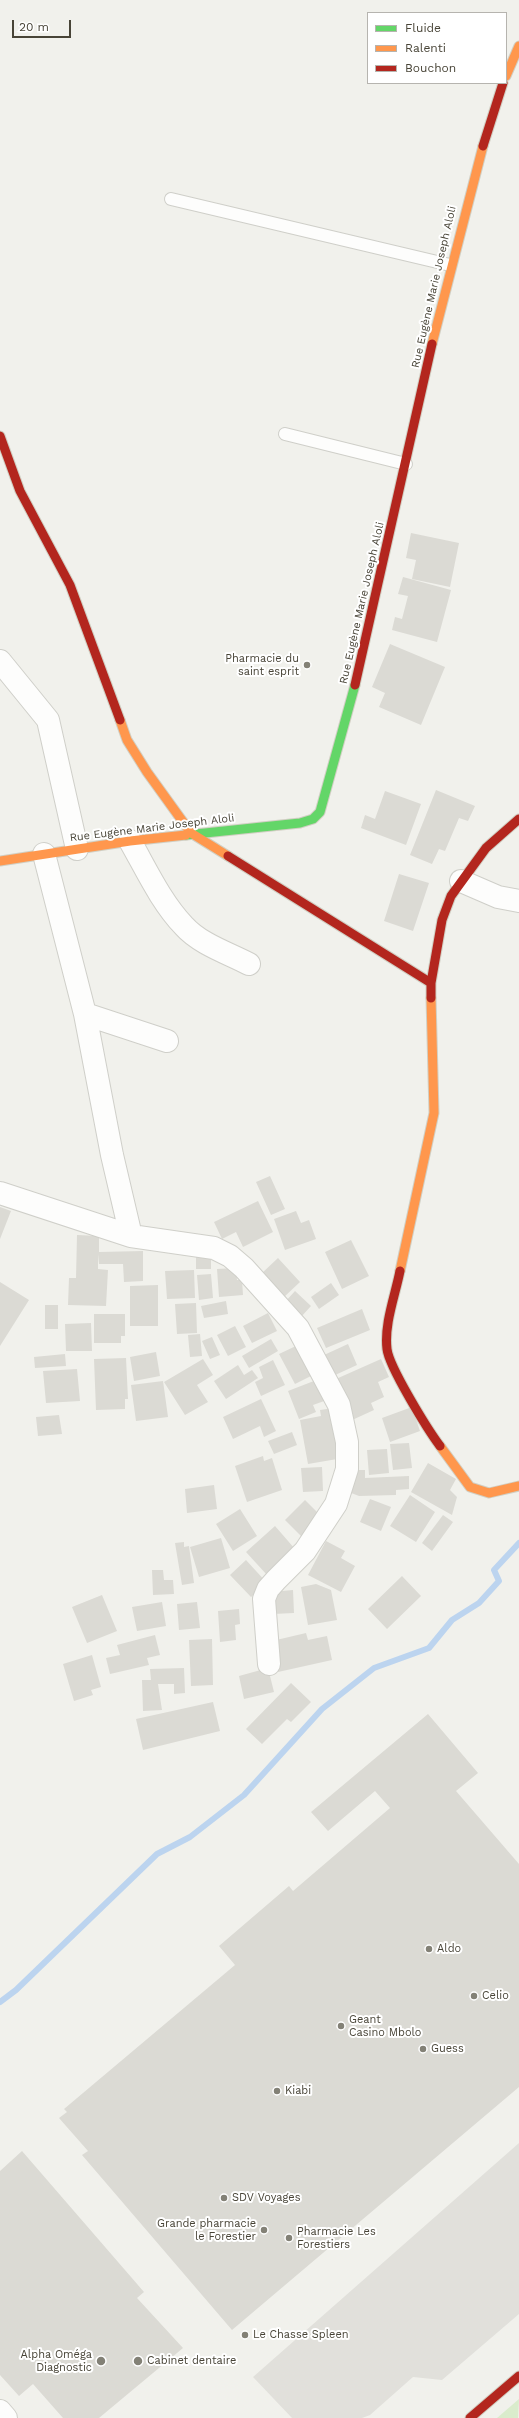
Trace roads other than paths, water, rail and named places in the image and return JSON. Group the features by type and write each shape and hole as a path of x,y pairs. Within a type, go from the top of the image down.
{"street":[{"path":"507,74 519,46"},
{"name":"Rue Eugène Marie Joseph Aloli","path":"0,862 44,854 191,833 300,823 314,818 320,812 351,702 450,265 487,127 503,84"},
{"path":"0,436 29,509 70,585 128,740 147,772 191,833 431,983"},
{"path":"0,661 48,720 77,849"},
{"path":"519,819 486,848 451,896 442,920 431,983 434,1113 414,1213 387,1329 387,1351 398,1376 435,1439 470,1487 489,1492 519,1486"},
{"path":"130,841 169,908 184,927 207,942 249,964"},
{"path":"44,854 85,1014 112,1155 131,1236"},
{"path":"461,881 498,897 519,900"},
{"path":"85,1014 167,1041"},
{"path":"0,1193 131,1236 214,1248 239,1264 298,1328 339,1405 348,1456 343,1485 336,1504 305,1551 268,1589 264,1599 269,1664"},
{"path":"470,2418 519,2376"},
{"path":"0,2411 6,2418"}],"lane":[{"path":"171,199 450,265"},
{"path":"285,434 406,464"}],"waterway":[{"path":"0,2002 16,1990 157,1854 190,1837 244,1795 322,1709 374,1668 429,1648 452,1620 479,1603 499,1581 494,1570 519,1543"}],"place":[{"name":"Pharmacie du saint esprit","path":"307,665"},
{"name":"Aldo","path":"429,1949"},
{"name":"Celio","path":"474,1996"},
{"name":"Geant Casino Mbolo","path":"341,2026"},
{"name":"Guess","path":"423,2049"},
{"name":"Kiabi","path":"277,2091"},
{"name":"SDV Voyages","path":"224,2198"},
{"name":"Grande pharmacie le Forestier","path":"264,2230"},
{"name":"Pharmacie Les Forestiers","path":"289,2238"},
{"name":"Le Chasse Spleen","path":"245,2335"},
{"name":"Alpha Oméga Diagnostic","path":"101,2361"},
{"name":"Cabinet dentaire","path":"138,2361"}]}
